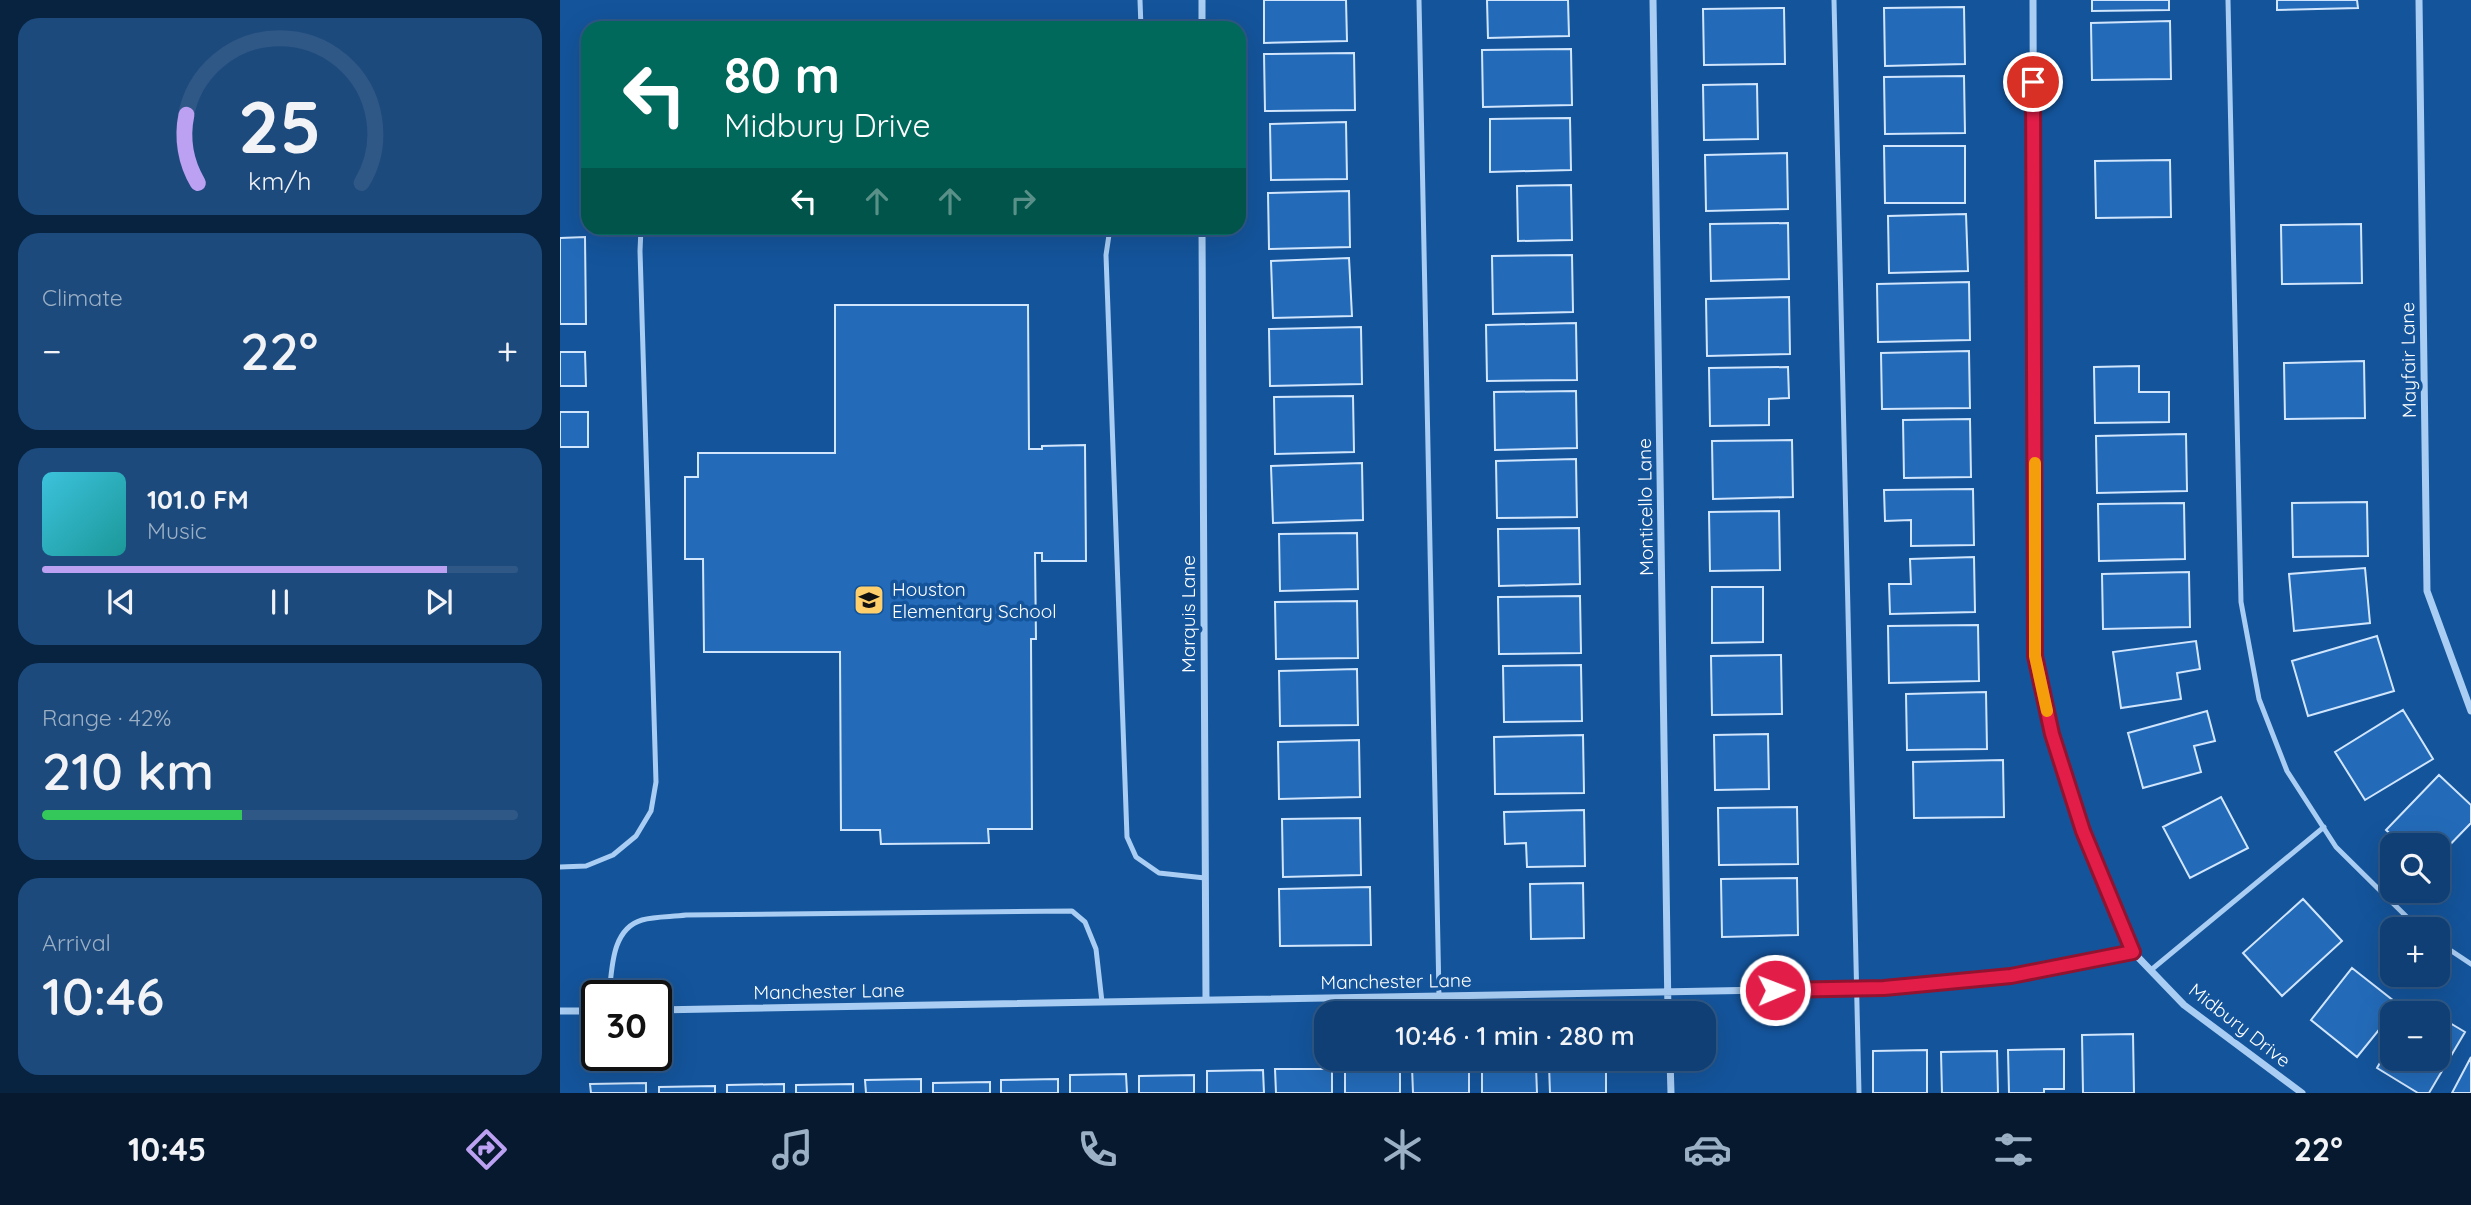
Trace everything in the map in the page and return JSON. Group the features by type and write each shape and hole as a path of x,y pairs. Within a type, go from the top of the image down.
{"street":[{"path":"1202,0 1202,21"},
{"name":"Monticello Lane","path":"1653,0 1668,1001"},
{"name":"Midbury Drive","path":"2033,0 2035,656 2052,734 2083,831 2133,952 2184,1005 2302,1093"},
{"name":"Mayfair Lane","path":"2418,0 2427,591 2471,710"},
{"name":"Marquis Lane","path":"1202,235 1206,1000"},
{"name":"Manchester Lane","path":"672,1010 1855,989 2011,976 2133,952"},
{"path":"560,1011 581,1011"},
{"path":"1670,1071 1671,1093"}],"lane":[{"path":"1140,0 1141,21"},
{"path":"1419,0 1439,996"},
{"path":"1834,0 1859,1093"},
{"path":"2228,0 2241,602 2259,699 2287,771 2336,847 2407,917"},
{"path":"560,867 586,866 613,855 636,836 651,811 656,782 641,235"},
{"path":"1109,235 1106,255 1127,837 1136,857 1159,873 1205,878"},
{"path":"2151,971 2324,827"},
{"path":"611,980 615,950 625,931 641,920 686,915 1072,911 1085,922 1096,948 1102,1002"},
{"path":"2450,950 2471,964"}],"building":[{"path":"1264,0 1346,0 1347,41 1264,43"},
{"path":"1487,0 1568,0 1569,36 1488,38"},
{"path":"2092,0 2169,0 2169,10 2092,11"},
{"path":"2277,0 2357,0 2358,8 2277,10"},
{"path":"1964,7 1965,64 1885,66 1884,8"},
{"path":"1784,8 1785,64 1704,65 1703,9"},
{"path":"2170,21 2171,79 2092,80 2091,23"},
{"path":"1571,49 1572,105 1483,107 1482,50"},
{"path":"1354,53 1355,110 1265,111 1264,54"},
{"path":"1964,76 1965,133 1885,134 1884,77"},
{"path":"1757,84 1758,139 1704,140 1703,85"},
{"path":"1570,118 1571,170 1490,172 1490,119"},
{"path":"1346,122 1347,179 1271,180 1270,124"},
{"path":"1884,146 1965,146 1965,203 1885,203"},
{"path":"1787,153 1788,209 1706,211 1705,155"},
{"path":"2170,160 2171,217 2096,218 2095,161"},
{"path":"1571,185 1572,240 1518,241 1517,186"},
{"path":"1349,191 1350,247 1269,249 1268,193"},
{"path":"1966,214 1968,271 1889,273 1888,216"},
{"path":"1788,223 1789,279 1711,281 1710,224"},
{"path":"2361,224 2362,283 2282,284 2281,225"},
{"path":"585,237 586,324 560,324 560,238"},
{"path":"1572,255 1573,312 1493,314 1492,256"},
{"path":"1349,258 1352,316 1273,318 1271,261"},
{"path":"1969,282 1970,340 1878,342 1877,284"},
{"path":"1789,297 1790,354 1707,356 1706,299"},
{"path":"835,305 1028,305 1029,449 1085,445 1086,561 1042,561 1042,553 1035,553 1036,639 1031,639 1032,829 988,829 989,843 881,844 880,830 841,830 840,652 704,652 703,559 685,559 685,477 698,477 698,453 835,453"},
{"path":"1576,323 1577,380 1487,381 1486,325"},
{"path":"1361,327 1362,384 1270,386 1269,329"},
{"path":"1969,351 1970,408 1882,409 1881,353"},
{"path":"560,352 585,352 586,386 560,386"},
{"path":"2364,361 2365,418 2285,419 2284,363"},
{"path":"2139,366 2139,392 2169,392 2169,422 2095,423 2094,367"},
{"path":"1788,367 1789,398 1769,399 1769,425 1710,426 1709,368"},
{"path":"1576,391 1577,448 1495,450 1494,392"},
{"path":"1353,396 1354,452 1275,454 1274,397"},
{"path":"560,412 588,412 588,447 560,447"},
{"path":"1970,419 1971,477 1904,478 1903,420"},
{"path":"2186,434 2187,491 2097,493 2096,436"},
{"path":"1792,440 1793,497 1713,499 1712,441"},
{"path":"1576,459 1577,517 1497,518 1496,461"},
{"path":"1362,463 1363,520 1273,523 1271,466"},
{"path":"1973,489 1974,545 1911,546 1911,520 1885,521 1884,490"},
{"path":"2367,502 2368,556 2293,557 2292,503"},
{"path":"2184,503 2185,559 2099,561 2098,504"},
{"path":"1779,511 1780,570 1710,571 1709,512"},
{"path":"1579,528 1580,584 1499,586 1498,529"},
{"path":"1357,533 1358,589 1280,591 1279,534"},
{"path":"1974,557 1975,612 1890,614 1889,584 1911,584 1910,559"},
{"path":"2365,568 2370,623 2294,631 2289,574"},
{"path":"2189,572 2190,627 2103,629 2102,574"},
{"path":"1712,587 1763,587 1763,642 1712,643"},
{"path":"1580,596 1581,653 1499,654 1498,597"},
{"path":"1357,601 1358,658 1276,659 1275,602"},
{"path":"1978,625 1979,681 1889,683 1888,626"},
{"path":"2377,636 2394,691 2308,716 2292,661"},
{"path":"2196,641 2200,669 2177,673 2181,699 2121,708 2113,652"},
{"path":"1781,655 1782,714 1712,715 1711,656"},
{"path":"1581,665 1582,721 1504,722 1503,666"},
{"path":"1357,669 1358,725 1280,726 1279,671"},
{"path":"1986,692 1987,749 1907,750 1906,694"},
{"path":"2403,710 2433,759 2365,800 2335,752"},
{"path":"2207,711 2215,741 2194,746 2201,772 2143,788 2128,733"},
{"path":"1768,734 1769,789 1715,790 1714,735"},
{"path":"1583,735 1584,793 1495,794 1494,737"},
{"path":"1359,740 1360,797 1279,799 1278,742"},
{"path":"2003,760 2004,817 1914,818 1913,762"},
{"path":"2439,775 2471,805 2471,823 2450,845 2450,833 2389,833 2386,830"},
{"path":"2221,797 2248,848 2190,878 2163,827"},
{"path":"1797,807 1798,864 1719,865 1718,808"},
{"path":"1584,810 1585,866 1527,867 1526,843 1505,844 1504,812"},
{"path":"1360,818 1361,875 1283,877 1282,819"},
{"path":"1797,878 1798,935 1722,937 1721,879"},
{"path":"1583,883 1584,938 1531,939 1530,884"},
{"path":"1370,887 1371,945 1280,946 1279,889"},
{"path":"2303,899 2342,941 2282,996 2243,953"},
{"path":"2352,968 2394,1001 2380,1001 2380,1029 2357,1057 2311,1020"},
{"path":"2450,1023 2465,1032 2450,1057"},
{"path":"2133,1034 2134,1093 2083,1093 2082,1035"},
{"path":"2064,1049 2064,1089 2044,1089 2044,1093 2009,1093 2008,1050"},
{"path":"1927,1050 1927,1093 1873,1093 1873,1051"},
{"path":"1997,1051 1998,1093 1942,1093 1941,1052"},
{"path":"2471,1057 2471,1093 2452,1093"},
{"path":"1275,1069 1332,1071 1332,1093 1276,1093"},
{"path":"1263,1070 1264,1093 1207,1093 1207,1071"},
{"path":"1345,1071 1400,1071 1400,1093 1345,1093"},
{"path":"1412,1071 1469,1071 1469,1093 1413,1093"},
{"path":"1482,1071 1536,1071 1537,1093 1482,1093"},
{"path":"1549,1071 1606,1071 1606,1093 1550,1093"},
{"path":"2382,1071 2442,1071 2429,1093 2418,1093"},
{"path":"1126,1074 1127,1093 1070,1093 1070,1075"},
{"path":"1194,1075 1194,1093 1139,1093 1139,1076"},
{"path":"921,1079 921,1093 866,1093 865,1080"},
{"path":"1058,1079 1058,1093 1001,1093 1001,1080"},
{"path":"990,1082 990,1093 933,1093 933,1083"},
{"path":"646,1083 646,1093 591,1093 590,1084"},
{"path":"784,1084 784,1093 727,1093 727,1085"},
{"path":"853,1084 853,1093 796,1093 796,1085"},
{"path":"715,1086 715,1093 659,1093 659,1087"}],"slow traffic":[{"path":"2035,463 2035,656 2047,711"}],"place":[{"name":"Houston Elementary School","path":"869,600"}],"route":[{"path":"1775,990 1884,988 2011,976 2133,952 2083,831 2052,734 2035,656 2033,82"}]}
